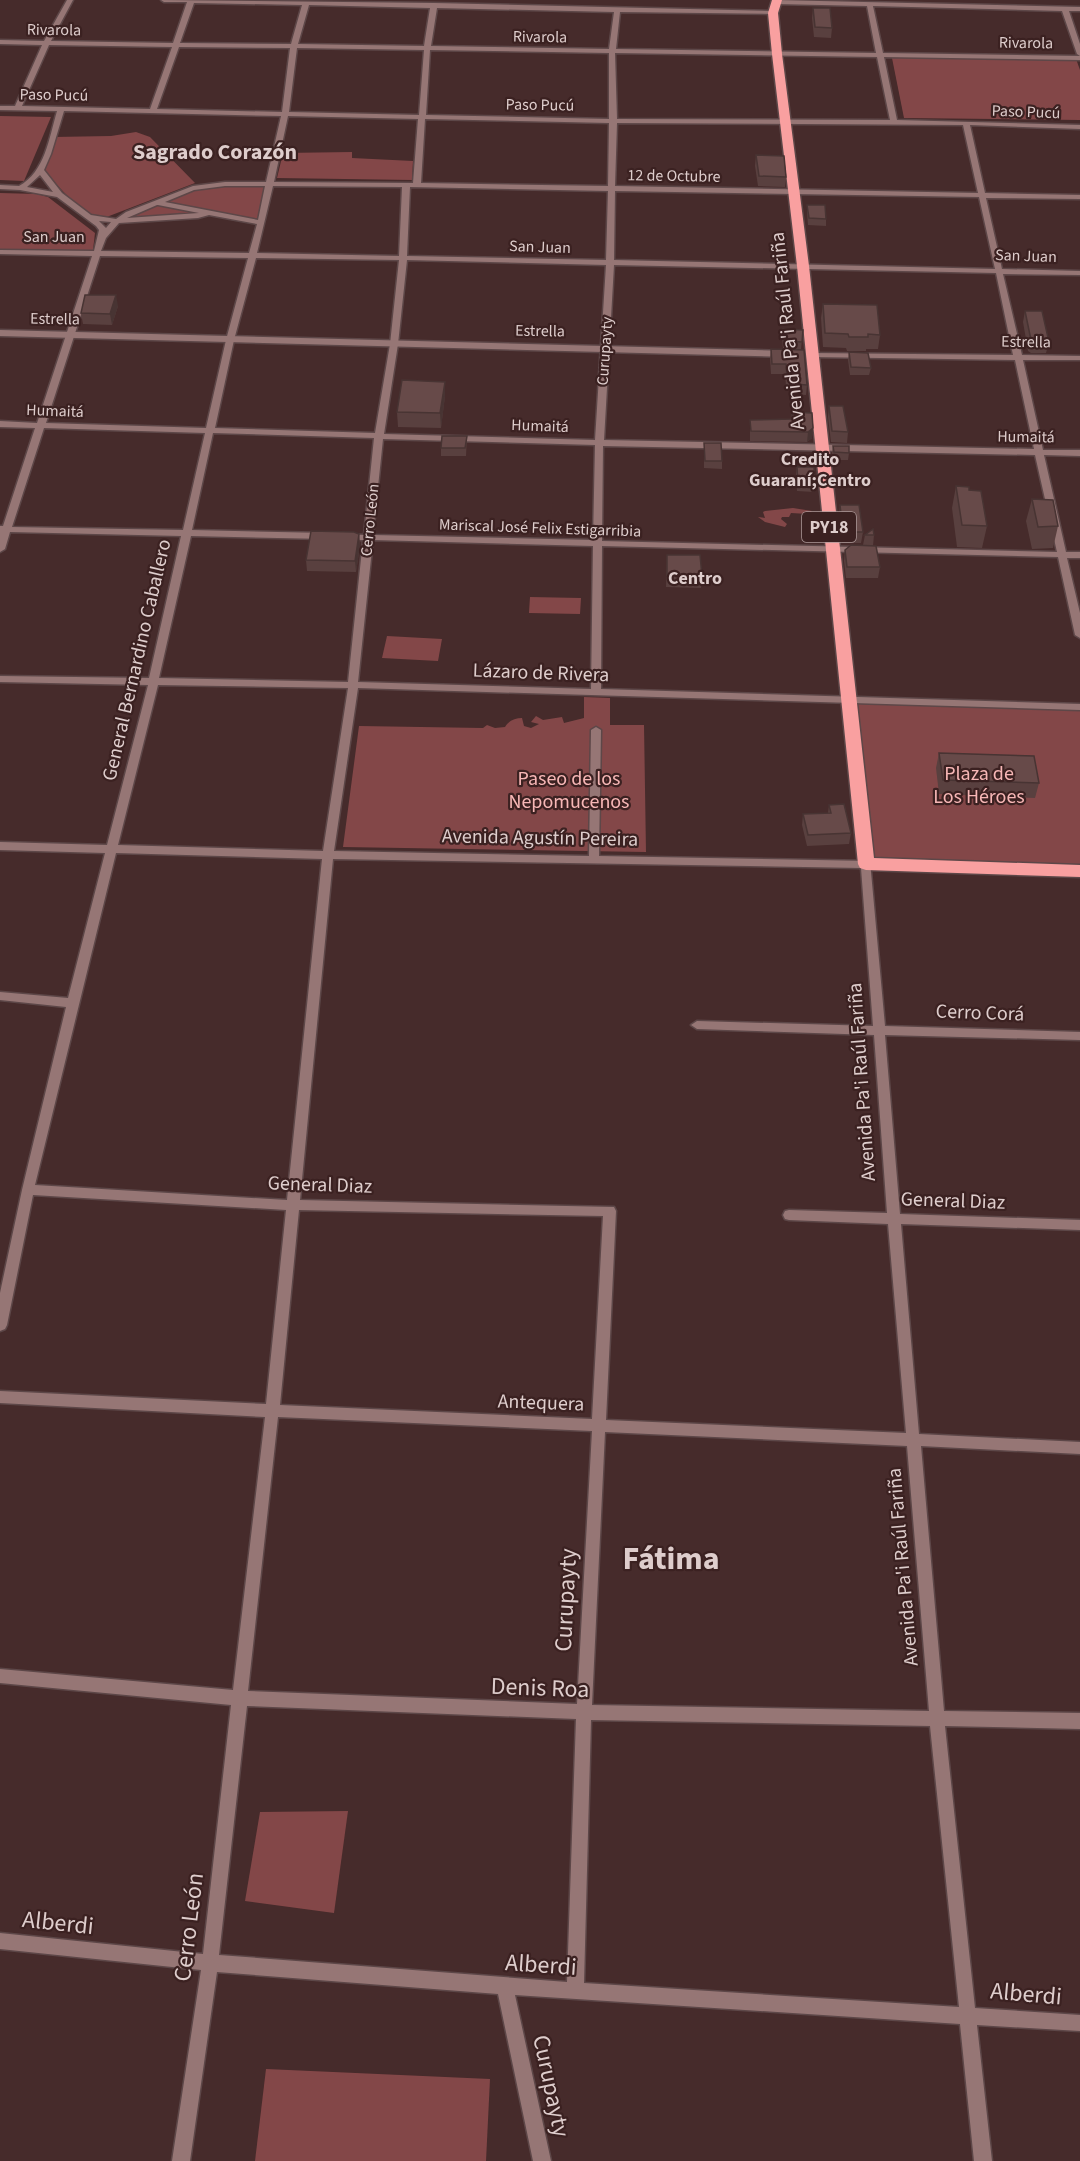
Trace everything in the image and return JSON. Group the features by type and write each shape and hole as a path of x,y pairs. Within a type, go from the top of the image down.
{"highway":[{"name":"Avenida Pa'i Raúl Fariña","path":"775,5 777,54 803,266 820,448 867,864"},
{"name":"Avenida Agustín Pereira","path":"867,864 1080,871"}],"main road":[{"name":"Estrella","path":"0,333 394,344 606,347 811,355"}],"street":[{"path":"18,108 46,44 70,0"},
{"path":"164,0 617,11 775,5 1080,9"},
{"path":"153,111 191,1"},
{"name":"General Bernardino Caballero","path":"0,1325 28,1190 153,683 230,340 261,222 285,113 294,47 306,3"},
{"path":"417,185 427,49 434,5"},
{"path":"870,5 894,123"},
{"path":"1065,9 1080,56"},
{"name":"Curupayty","path":"596,692 599,443 610,263 612,51 617,11"},
{"name":"Rivarola","path":"0,42 777,54 1080,56"},
{"name":"Paso Pucú","path":"0,108 613,121 966,123 1080,127"},
{"path":"20,188 32,183 41,171 61,109"},
{"path":"966,123 1080,635"},
{"path":"0,549 3,529 40,425 103,230 60,195 41,171"},
{"name":"12 de Octubre","path":"117,221 193,188 209,185 406,184 1080,197"},
{"name":"Cerro León","path":"181,2161 210,1963 272,1412 328,855 352,685 380,435 394,344 403,258 406,184"},
{"path":"0,188 20,188 60,195"},
{"path":"158,203 261,222"},
{"path":"89,217 117,221 198,216 209,213"},
{"path":"102,237 117,221"},
{"name":"San Juan","path":"0,252 252,255 1080,273"},
{"name":"Estrella","path":"811,355 1080,358"},
{"name":"Humaitá","path":"0,424 599,443 1080,453"},
{"name":"Mariscal José Felix Estigarribia","path":"3,529 187,532 832,551 1080,555"},
{"name":"Lázaro de Rivera","path":"0,679 352,685 1080,707"},
{"path":"594,860 596,730"},
{"name":"Avenida Agustín Pereira","path":"0,846 328,855 867,864"},
{"name":"Avenida Pa'i Raúl Fariña","path":"867,864 894,1218 937,1719 983,2161"},
{"path":"0,996 73,1003"},
{"name":"Cerro Corá","path":"697,1025 1080,1036"},
{"name":"General Diaz","path":"28,1190 292,1205 610,1211"},
{"name":"Curupayty","path":"575,1992 584,1712 610,1211"},
{"name":"General Diaz","path":"789,1215 1080,1225"},
{"name":"Antequera","path":"0,1397 272,1412 1080,1448"},
{"name":"Denis Roa","path":"0,1676 239,1698 584,1712 1080,1722"},
{"name":"Alberdi","path":"0,1941 210,1963 575,1992 968,2014 1080,2023"},
{"name":"Curupayty","path":"505,1986 542,2161"}],"green space":[{"path":"891,53 1075,56 1080,70 1080,120 904,118"},
{"path":"0,116 51,117 24,181 0,180"},
{"path":"136,132 150,137 195,183 104,218 88,218 43,170 53,137 111,136"},
{"path":"352,152 352,158 413,161 412,180 277,178 283,153"},
{"path":"268,184 261,223 209,213 126,220 129,214 209,185"},
{"path":"0,193 37,194 48,197 95,233 93,250 0,250"},
{"path":"793,508 812,511 808,514 791,513 789,517 782,517 781,519 787,524 785,527 765,522 758,517 765,518 763,512 765,511"},
{"path":"530,597 581,598 580,614 529,613"},
{"path":"387,636 442,639 438,661 382,658"},
{"name":"Paseo de los Nepomucenos","path":"584,697 610,698 610,725 644,725 646,852 343,847 359,726 483,728 487,725 495,728 505,727 512,720 522,718 524,726 531,728 539,724 531,722 536,716 543,720 562,717 564,723 584,718"},
{"name":"Plaza de Los Héroes","path":"851,700 1080,708 1080,869 869,863"},
{"path":"348,1811 334,1913 245,1901 260,1812"},
{"path":"266,2069 490,2079 486,2161 255,2161"}],"building":[{"path":"813,8 830,8 832,28 815,27"},
{"path":"756,155 784,156 786,177 759,176"},
{"path":"807,205 825,205 826,219 809,218"},
{"path":"85,295 116,295 110,314 81,313"},
{"path":"823,304 877,305 880,335 849,337 848,334 825,333"},
{"path":"1025,311 1042,311 1049,342 1031,340"},
{"path":"783,329 803,330 802,342 784,341"},
{"path":"771,349 804,350 807,385 793,384 792,377 787,377 786,364 772,364"},
{"path":"849,352 868,353 871,368 851,367"},
{"path":"402,380 445,382 440,413 397,412"},
{"path":"829,406 843,406 848,432 832,431"},
{"path":"792,412 812,413 813,428 808,432 751,431 750,420 792,419"},
{"path":"442,436 467,436 465,448 441,448"},
{"path":"704,443 721,443 722,461 705,461"},
{"path":"833,446 849,446 849,453 834,452"},
{"path":"797,467 814,467 815,484 798,484"},
{"path":"956,486 981,491 987,526 962,525"},
{"path":"1032,499 1053,500 1058,526 1038,527"},
{"path":"840,505 859,505 863,532 843,532"},
{"path":"873,529 874,535 865,535"},
{"path":"311,531 359,534 355,561 306,560"},
{"path":"851,545 876,546 880,567 847,567 845,550"},
{"path":"667,555 700,555 702,576 667,576"},
{"path":"939,753 1034,756 1039,783 943,780"},
{"path":"844,804 851,833 808,835 803,814 831,813 829,805"}],"district":[{"name":"Sagrado Corazón","path":"215,152"},
{"name":"Credito Guaraní;Centro","path":"810,469"},
{"name":"Centro","path":"695,578"},
{"name":"Fátima","path":"671,1559"}]}
